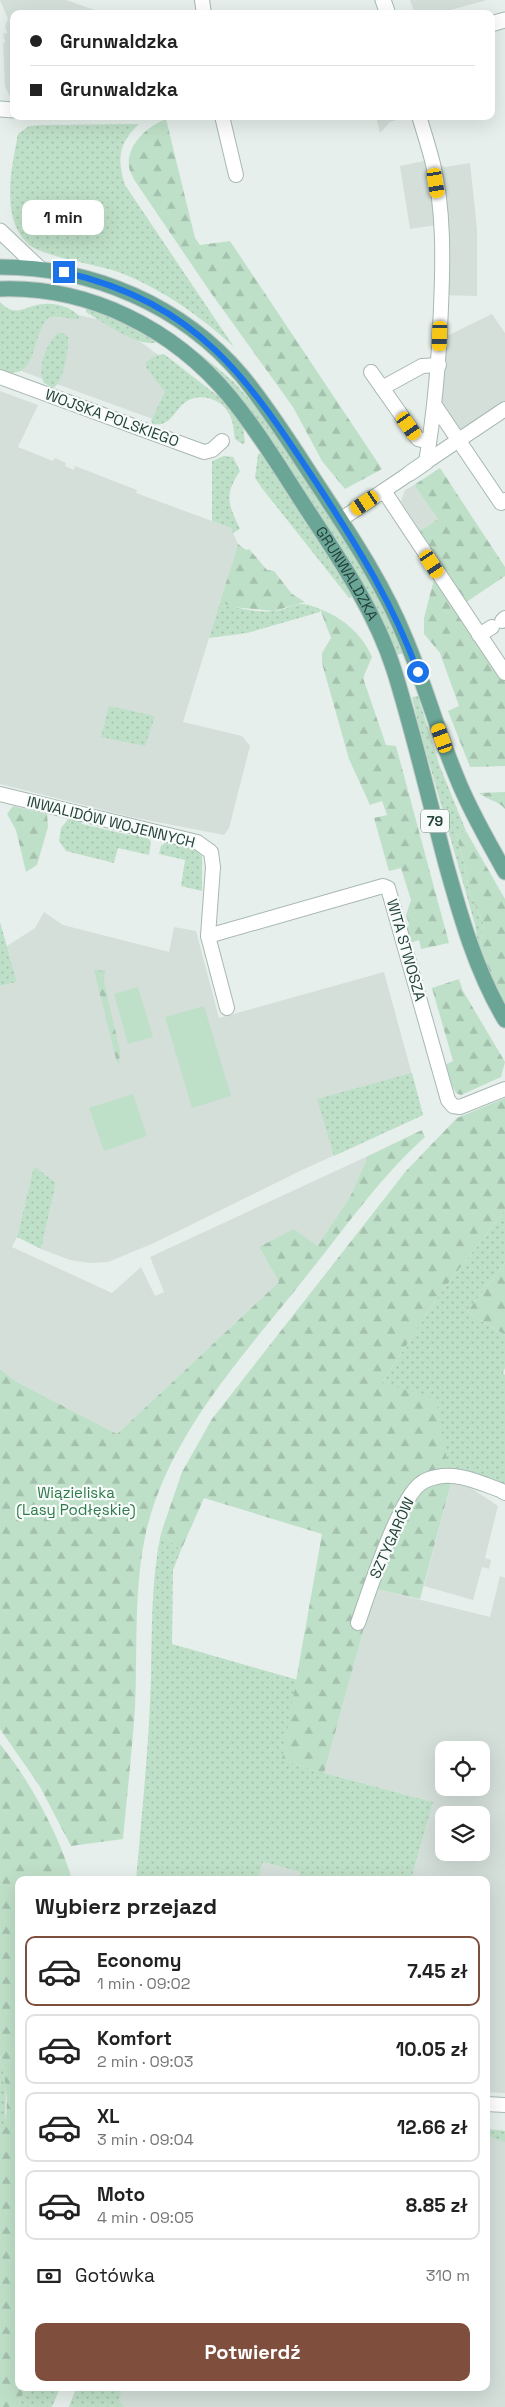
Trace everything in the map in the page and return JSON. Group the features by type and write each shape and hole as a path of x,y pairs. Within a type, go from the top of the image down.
{"main road":[{"name":"GRUNWALDZKA","path":"0,267 38,268 84,277 130,293 176,319 210,344 254,392 340,520 389,601 406,639 458,780 505,872"},
{"name":"GRUNWALDZKA","path":"0,289 29,290 74,297 136,321 169,341 195,360 225,391 247,420 346,570 387,650 399,688 461,920 485,984 505,1020"}],"street":[{"path":"223,120 236,175"},
{"path":"420,120 433,164 441,219 442,280 439,365 436,407 426,462"},
{"path":"0,231 38,268"},
{"path":"382,388 422,366 439,365"},
{"path":"372,372 418,439 429,442"},
{"name":"WOJSKA POLSKIEGO","path":"0,377 204,452 212,450 222,441"},
{"path":"436,407 500,504 505,500"},
{"path":"340,520 505,408"},
{"path":"384,491 505,673"},
{"path":"479,635 499,622"},
{"name":"INWALIDÓW WOJENNYCH","path":"0,794 197,842 205,846 211,852 213,859 208,936 227,1008"},
{"name":"WITA STWOSZA","path":"208,936 383,886 388,888 446,1093 453,1106 460,1107 503,1088"},
{"name":"SZTYGARÓW","path":"358,1623 395,1526 405,1505 418,1485 428,1479 450,1475 486,1485 505,1493"},
{"path":"490,2104 505,2104"}],"shaded area":[{"path":"0,0 66,0 95,10 10,10 10,95 5,86 3,44 5,42 3,34 7,33 5,26 8,19"},
{"path":"410,0 487,0 451,10 414,10"},
{"path":"377,120 396,120 390,122 380,133"},
{"path":"429,160 445,167 470,163 477,229 477,296 436,295 436,225 410,229 400,166"},
{"path":"46,308 115,323 181,372 161,422 2,364 0,324"},
{"path":"492,314 505,333 505,402 465,429 456,428 443,410 440,399 443,338"},
{"path":"0,391 38,405 18,447 53,461 55,458 66,463 65,466 74,470 75,466 137,490 136,493 231,528 238,544 183,722 242,736 250,746 229,828 224,835 131,817 0,784"},
{"path":"414,485 438,519 420,531 401,501 405,490"},
{"path":"44,912 63,925 169,952 174,927 196,931 219,1018 384,972 423,1115 302,1170 154,1243 108,1262 89,1263 70,1260 41,1249 56,1183 34,1166 17,1237 12,1247 112,1293 141,1267 155,1296 164,1292 150,1257 368,1156 350,1197 317,1246 259,1247 279,1282 117,1434 15,1381 0,1369 0,986 17,982 7,946 35,928"},
{"path":"451,1483 471,1488 498,1506 485,1558 491,1560 489,1569 482,1567 473,1600 424,1586"},
{"path":"500,1576 505,1578 505,2093 490,2092 490,1876 412,1876 433,1802 324,1773 370,1606 377,1589 490,1617"},
{"path":"263,1862 300,1872 299,1876 259,1876"},
{"path":"490,2129 505,2131 505,2407 125,2407 118,2401 121,2391 490,2391"}],"green space":[{"path":"166,120 195,238 200,245 230,241 382,469 345,489 322,461 293,407 211,293 135,181 129,168 131,151 140,137 159,122"},
{"path":"139,124 127,138 121,152 120,160 125,185 234,347 195,314 152,287 121,273 34,248 27,243 19,232 13,219 10,190 18,134 29,126"},
{"path":"0,302 6,307 17,311 38,305 60,305 74,311 80,318 73,319 57,316 48,318 42,327 32,357 27,365 21,371 12,373 0,370"},
{"path":"86,308 127,323 157,342 141,342 131,338 86,312"},
{"path":"58,333 63,333 68,337 67,349 65,365 60,380 53,388 44,383 41,371 47,349"},
{"path":"197,351 234,382 256,407 286,449 370,580 404,653 396,655 364,586 328,527 251,412 231,386"},
{"path":"164,354 228,404 243,427 245,443 242,444 235,439 232,421 227,410 212,399 193,398 183,404 169,420 164,423 153,424 151,421 165,392 146,367 146,362 157,355"},
{"path":"261,453 354,597 349,598 255,478 258,454"},
{"path":"224,456 233,457 240,471 230,493 231,506 240,529 233,533 231,528 212,521 212,461"},
{"path":"440,468 505,567 505,576 465,603 505,673 505,766 470,767 448,711 459,706 440,653 424,634 424,618 439,560 420,531 438,519 414,485"},
{"path":"238,544 246,550 249,549 267,570 274,571 292,594 305,602 274,611 233,607 220,602"},
{"path":"220,602 253,611 282,610 305,604 320,609 320,612 247,633 209,638"},
{"path":"320,609 336,617 351,628 363,641 372,657 363,678 386,745 396,746 449,943 421,949 419,940 410,943 406,927 409,925 406,915 411,900 401,868 389,871 388,868 374,818 387,815 382,801 370,805 349,759 322,663 322,653 331,638"},
{"path":"418,696 439,764 466,831 456,835 464,862 469,891 484,925 479,950 475,925 419,727 412,697"},
{"path":"109,706 155,716 145,746 101,737"},
{"path":"505,792 505,809 500,804 479,793"},
{"path":"13,806 47,814 48,827 37,865 26,872 16,830 7,814"},
{"path":"69,818 79,819 82,824 129,835 134,833 147,836 151,842 149,855 118,848 114,863 66,851 59,841 61,828"},
{"path":"466,831 505,899 505,1006 479,950 484,925 469,891 464,862 456,835"},
{"path":"166,842 193,847 202,856 202,891 181,886 185,860 159,854 161,846"},
{"path":"0,922 17,982 0,986"},
{"path":"94,970 105,971 104,982 120,1051 119,1065 116,1059"},
{"path":"459,979 463,991 505,1062 501,1077 461,1095 456,1093 453,1087 450,1088 445,1065 453,1061 432,988"},
{"path":"138,987 153,1037 128,1044 114,994"},
{"path":"204,1006 231,1096 192,1108 165,1017"},
{"path":"412,1073 423,1115 334,1156 317,1099"},
{"path":"133,1094 147,1136 104,1151 89,1108"},
{"path":"505,1098 505,1210 439,1295 382,1383 436,1398 451,1483 420,1599 377,1589 370,1606 324,1773 282,1760 322,1534 204,1498 181,1550 161,1533 182,1472 212,1419 406,1171 457,1118"},
{"name":"Wiązieliska (Lasy Podłęskie)","path":"422,1130 425,1137 378,1186 214,1393 174,1458 159,1492 147,1528 143,1550 138,1595 135,1708 123,1839 71,1846 39,1785 0,1729 0,1369 15,1381 117,1434 279,1282 259,1247 294,1229 317,1246 350,1197 368,1156"},
{"path":"34,1166 56,1183 41,1249 17,1237"},
{"path":"505,1210 505,1263 467,1312 505,1335 505,1368 503,1373 505,1375 505,1485 451,1483 382,1383 439,1295"},
{"path":"505,1263 505,1335 467,1312"},
{"path":"161,1533 181,1550 173,1570 172,1644 298,1680 283,1760 433,1802 412,1876 299,1876 300,1872 263,1862 259,1876 136,1876 149,1728 152,1623"},
{"path":"0,1744 22,1774 52,1827 71,1876 15,1876 15,2391 24,2391 18,2407 0,2407 0,2130 4,2123 7,2104 0,2055"},
{"path":"0,2055 6,2083 5,2124 0,2130"},
{"path":"490,2129 505,2131 505,2142 490,2136"},
{"path":"24,2391 59,2391 52,2407 18,2407"},
{"path":"75,2391 121,2391 119,2401 125,2407 69,2407"}],"route":[{"path":"64,272 116,287 151,303 192,330 241,375 292,446 369,564 395,614 418,672"}]}
